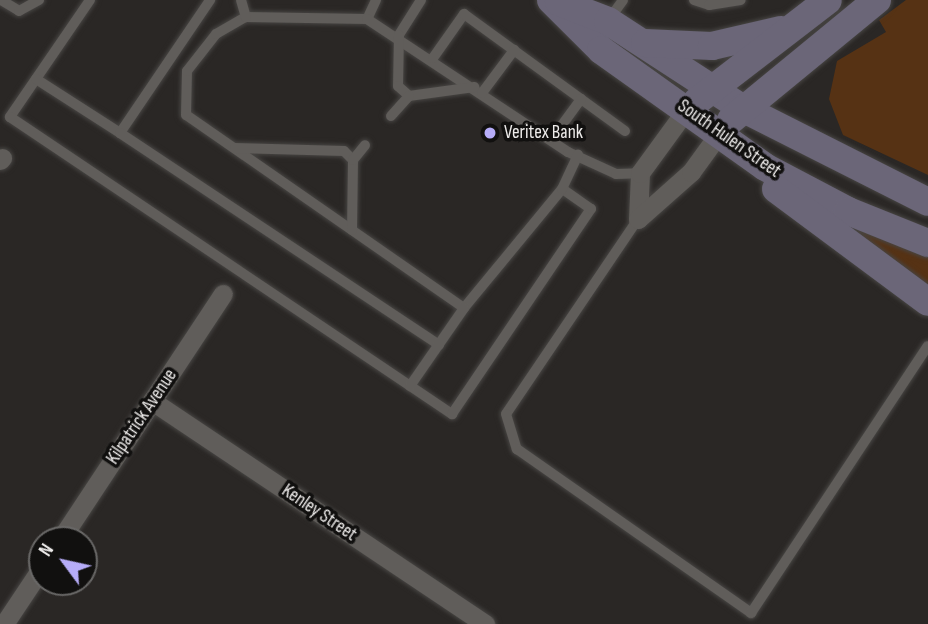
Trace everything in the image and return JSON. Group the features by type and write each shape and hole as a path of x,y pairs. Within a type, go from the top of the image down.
{"main road":[{"name":"South Hulen Street","path":"552,0 615,11 640,42 741,108 928,202"},
{"name":"South Hulen Street","path":"552,0 601,50 796,184 928,243"},
{"path":"686,110 828,0"},
{"path":"877,0 741,108 720,132 756,173 928,302"},
{"path":"640,42 712,46 797,26"}],"street":[{"path":"638,219 640,173 686,110"},
{"path":"638,219 691,172 720,132"},
{"name":"Kilpatrick Avenue","path":"69,526 223,294"},
{"name":"Kenley Street","path":"152,401 485,624"},
{"path":"4,624 28,588"}],"lane":[{"path":"1,0 19,11 38,0"},
{"path":"90,0 10,117 452,414 591,209 562,189"},
{"path":"120,133 210,0"},
{"path":"241,0 246,17"},
{"path":"367,19 376,0"},
{"path":"410,96 398,86 400,35 421,0"},
{"path":"694,0 709,5 741,0"},
{"path":"433,58 464,14 625,131"},
{"path":"464,308 186,115 187,71 216,34 246,17 367,19 400,35 551,140 616,174 640,173"},
{"path":"391,117 410,96 478,90 514,50"},
{"path":"36,79 439,345"},
{"path":"551,140 581,99"},
{"path":"352,230 352,160 365,145"},
{"path":"234,148 344,151 352,160"},
{"path":"410,386 464,308 562,189 578,155"},
{"path":"638,219 506,414 517,449 751,613 928,346"}],"shaded area":[{"path":"906,0 928,0 928,175 843,135 829,99 837,61 886,32 879,20"},
{"path":"859,230 928,257 928,293 853,237"}],"place":[{"name":"Veritex Bank","path":"490,133"}]}
